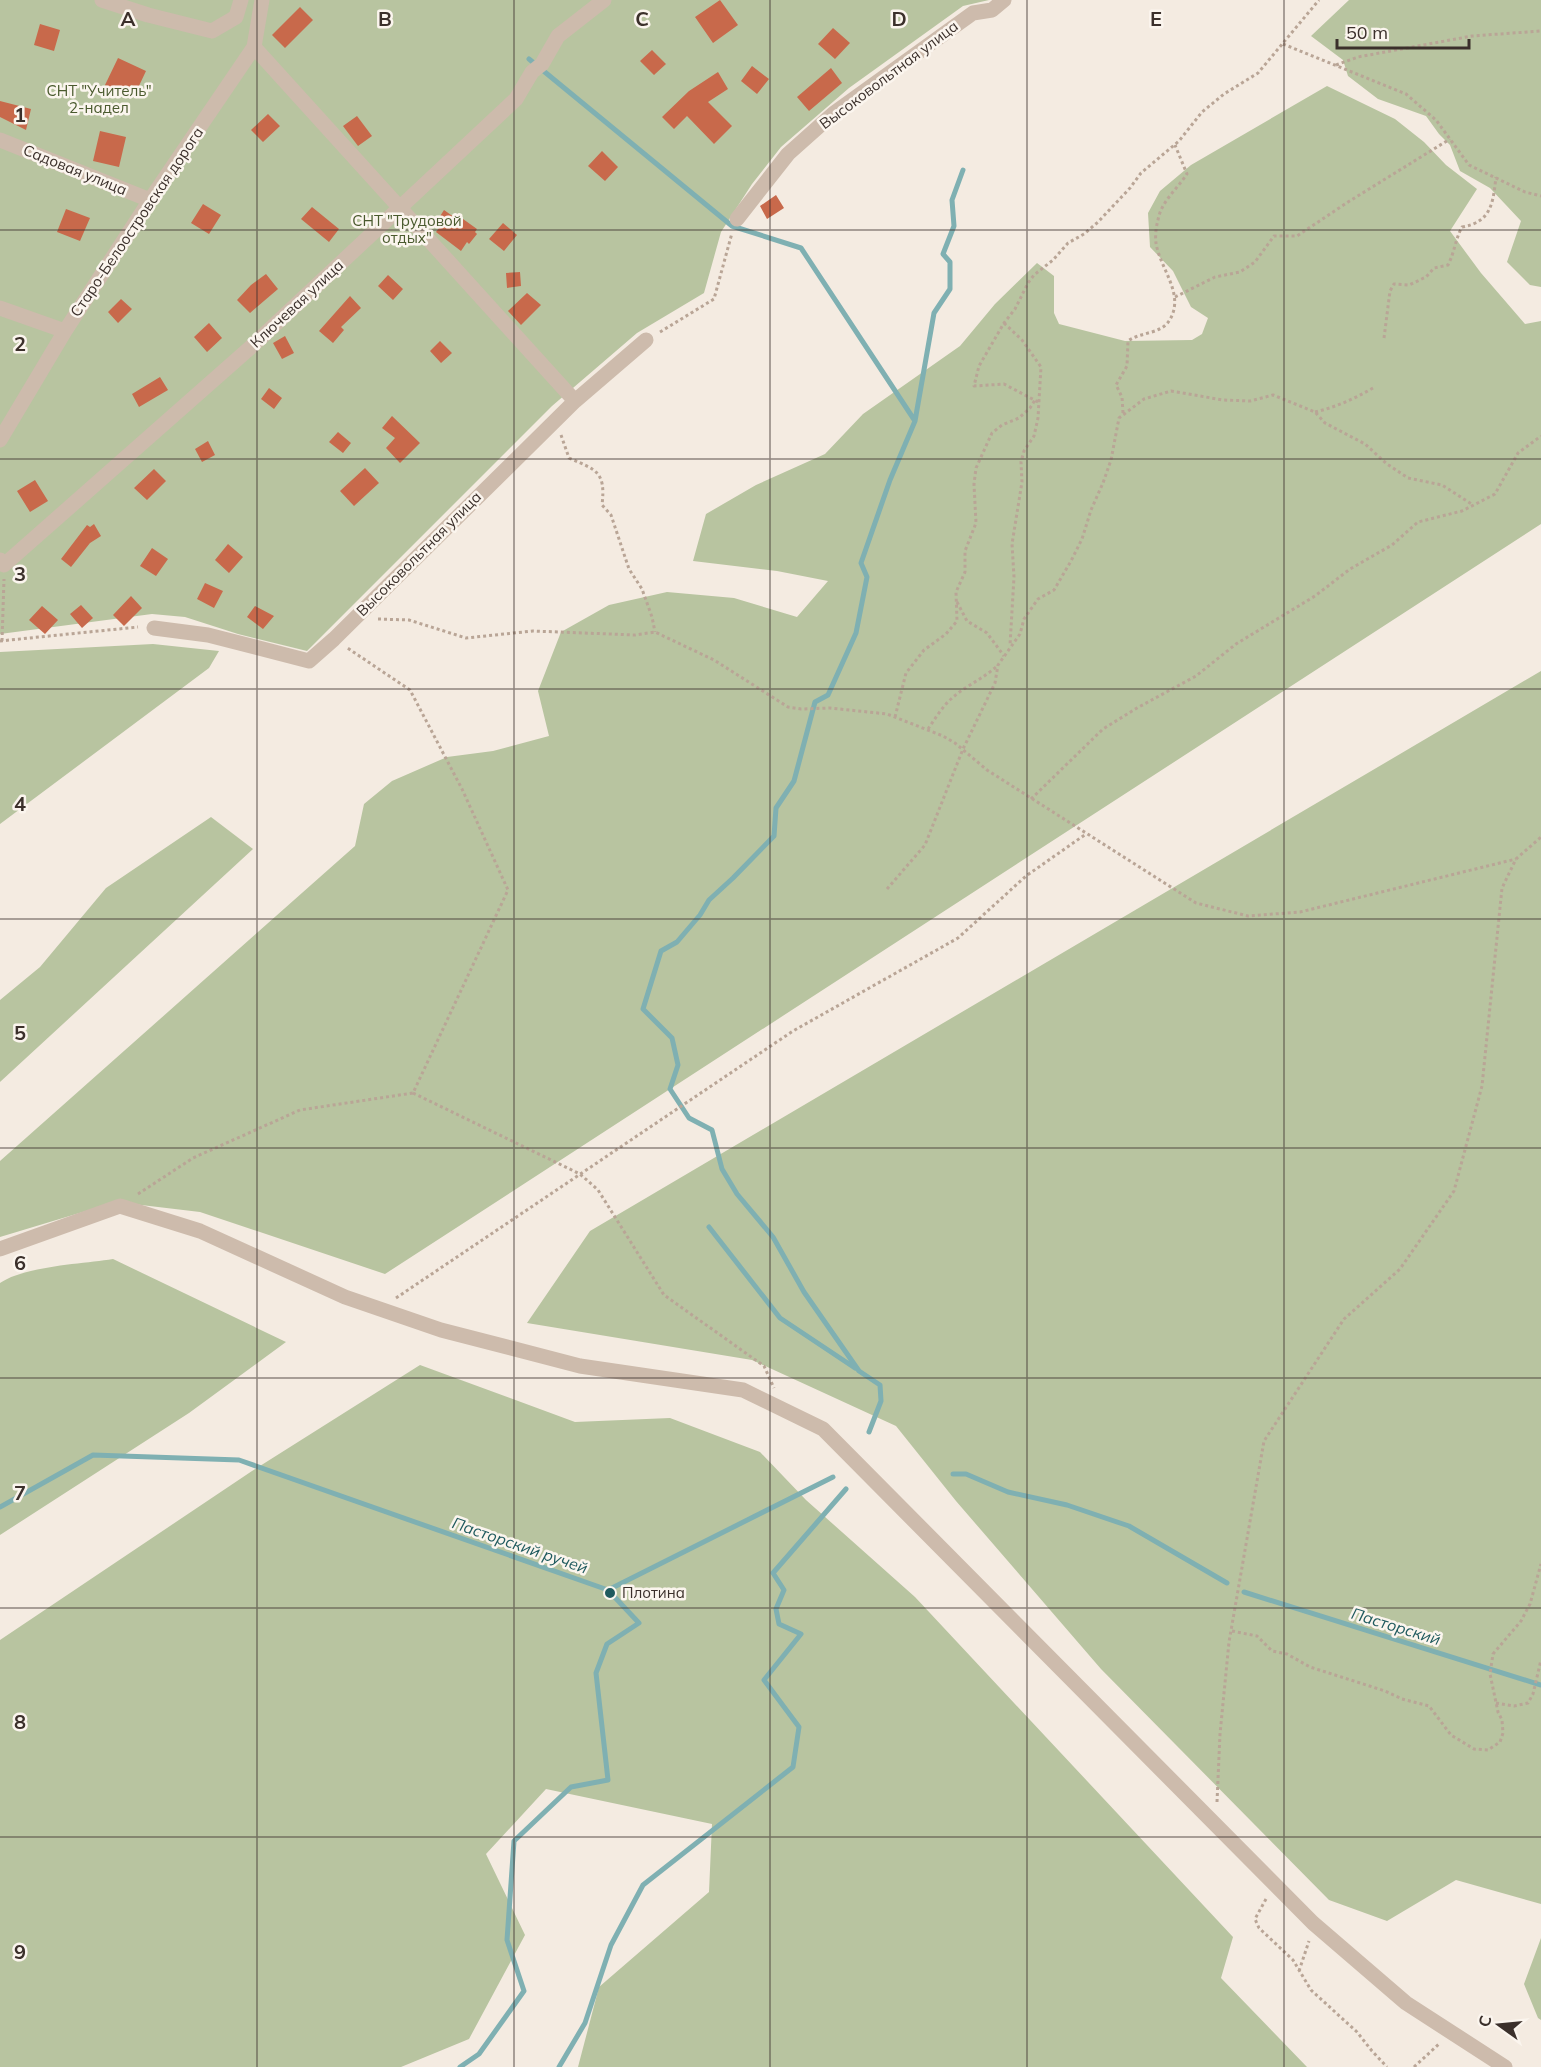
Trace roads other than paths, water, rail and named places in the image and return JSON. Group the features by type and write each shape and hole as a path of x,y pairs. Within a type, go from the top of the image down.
{"street":[{"path":"102,0 148,15 212,31 236,17 241,0"},
{"name":"Старо-Белоостровская дорога","path":"0,440 65,331 254,46 262,0"},
{"name":"Ключевая улица","path":"2,563 252,346 516,99 558,36 604,0"},
{"name":"Высоковольтная улица","path":"735,225 788,154 834,113 973,13 992,10 1004,0"},
{"path":"254,46 575,401"},
{"name":"Садовая улица","path":"0,140 150,200"},
{"path":"0,308 65,331"},
{"name":"Высоковольтная улица","path":"154,628 208,634 309,661 575,401 646,340"},
{"path":"0,1249 120,1206 201,1231 345,1297 441,1330 580,1366 743,1390 823,1429 1313,1923 1406,2003 1505,2067"}],"waterway":[{"path":"529,59 732,226 801,248 915,421 890,480 861,563 867,577 856,633 828,695 815,702 794,781 776,808 774,836 709,900 700,915 677,942 661,951 643,1009 672,1038 678,1065 670,1089 689,1118 712,1130 722,1169 737,1194 773,1237 804,1292 859,1371 880,1385 881,1401 869,1432"},
{"path":"915,421 934,313 950,289 950,262 943,254 954,226 952,200 963,170"},
{"path":"709,1227 780,1318 855,1368"},
{"name":"Пасторский ручей","path":"0,1507 93,1455 239,1460 608,1590 639,1623 607,1644 596,1673 608,1780 571,1787 514,1841 507,1940 524,1991 479,2054 460,2067"},
{"path":"953,1474 966,1474 1008,1492 1067,1505 1129,1526 1227,1583"},
{"path":"608,1590 833,1477"},
{"path":"559,2067 585,2023 611,1945 643,1885 793,1767 799,1727 764,1680 801,1634 779,1624 776,1609 784,1590 773,1573 846,1489"},
{"name":"Пасторский","path":"1244,1592 1541,1685"}],"place":[{"name":"Плотина","path":"610,1593"}],"park label":[{"name":"СНТ \"Учитель\" 2-надел","path":"99,100"},
{"name":"СНТ \"Трудовой отдых\"","path":"407,230"}]}
